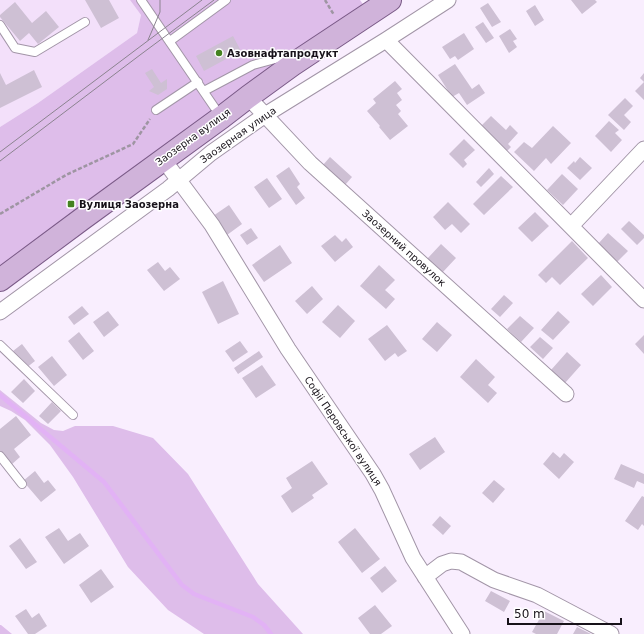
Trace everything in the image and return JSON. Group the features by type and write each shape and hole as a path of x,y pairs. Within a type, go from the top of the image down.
{"main road":[{"name":"Заозерна вулиця","path":"0,280 292,65 390,0"}],"street":[{"name":"Заозерная улица","path":"0,312 179,180 211,152 265,115 448,0"},
{"path":"386,40 644,300"},
{"name":"Заозерний провулок","path":"248,97 310,164 566,394"},
{"path":"571,226 644,149"},
{"name":"Софіі Перовської вулиця","path":"163,159 212,224 288,349 373,474 382,490 413,558 462,634"},
{"path":"425,577 442,564 451,561 461,562 494,580 537,595 611,634"}],"lane":[{"path":"141,0 222,117"},
{"path":"170,41 226,0"},
{"path":"0,25 15,48 35,52 85,22"},
{"path":"204,91 253,65 279,58 292,65"},
{"path":"156,110 198,82"},
{"path":"0,345 73,415"},
{"path":"0,456 22,484"}],"path":[{"path":"0,214 66,175 133,144 156,110"}],"shaded area":[{"path":"0,0 130,0 141,15 137,33 38,103 0,127"},
{"path":"130,0 360,0 369,13 0,272 0,127 38,103 137,33 141,15"},
{"path":"0,390 41,423 54,430 63,431 75,426 113,426 153,438 188,474 258,584 303,634 204,634 168,610 128,567 73,477 50,445 25,420 0,406"},
{"path":"1,625 12,634 0,634"}],"building":[{"path":"85,0 109,0 119,18 101,28"},
{"path":"571,0 595,0 597,2 582,14"},
{"path":"15,2 32,23 46,11 59,27 38,44 29,33 20,41 0,17 0,15"},
{"path":"488,3 501,22 492,27 480,8"},
{"path":"535,5 544,20 535,26 526,11"},
{"path":"483,22 494,38 486,43 475,27"},
{"path":"510,29 517,39 513,41 517,47 509,53 499,36"},
{"path":"464,33 474,49 458,60 455,56 450,59 442,47"},
{"path":"233,36 241,51 204,71 196,56"},
{"path":"455,64 472,89 479,84 485,93 467,105 459,93 452,97 438,75"},
{"path":"152,69 161,83 167,79 167,89 158,95 149,91 154,87 145,73"},
{"path":"34,70 42,87 0,108 0,73 6,85"},
{"path":"644,73 644,82 640,78"},
{"path":"395,81 402,89 397,93 402,100 396,105 401,111 398,114 408,126 390,140 367,111 376,103 373,99"},
{"path":"644,82 644,100 635,91"},
{"path":"625,98 633,106 624,115 631,122 624,130 608,115"},
{"path":"491,116 506,130 510,125 518,133 508,144 511,147 505,153 479,128"},
{"path":"609,121 619,130 615,133 622,140 611,152 595,136"},
{"path":"553,126 571,143 551,164 546,158 534,171 514,152 524,142 532,148"},
{"path":"464,139 475,150 464,160 467,164 463,168 449,154"},
{"path":"330,157 352,177 345,185 323,165"},
{"path":"580,157 592,168 580,180 567,168 574,161 575,163"},
{"path":"289,167 300,184 297,187 305,198 296,205 276,176"},
{"path":"489,168 494,174 481,187 476,182"},
{"path":"562,174 578,189 563,205 547,190"},
{"path":"501,176 513,187 484,215 473,204"},
{"path":"267,178 282,199 269,208 254,187"},
{"path":"448,202 470,224 461,233 452,224 445,230 433,217"},
{"path":"229,205 242,224 227,235 213,216"},
{"path":"535,212 549,226 532,242 518,228"},
{"path":"629,221 644,235 644,238 637,245 621,229"},
{"path":"251,228 258,238 247,245 240,235"},
{"path":"608,233 628,251 617,262 598,244"},
{"path":"335,235 342,242 346,238 353,247 335,262 321,246"},
{"path":"572,241 588,258 560,285 552,277 546,283 538,275"},
{"path":"441,244 456,258 442,273 427,259"},
{"path":"280,245 292,263 264,282 252,265"},
{"path":"158,262 165,271 170,267 180,279 164,291 147,270"},
{"path":"379,265 395,280 385,290 395,299 386,309 360,286"},
{"path":"601,275 612,287 593,306 581,294"},
{"path":"223,281 239,314 218,324 202,292"},
{"path":"312,286 323,299 307,314 295,301"},
{"path":"504,295 513,303 500,317 491,309"},
{"path":"338,305 355,321 340,338 322,322"},
{"path":"82,306 89,314 74,325 68,317"},
{"path":"108,311 119,325 104,337 93,322"},
{"path":"558,311 570,322 553,340 541,330"},
{"path":"520,316 534,328 521,342 507,329"},
{"path":"437,322 452,335 437,352 422,339"},
{"path":"387,325 407,351 398,357 395,353 385,361 368,339"},
{"path":"79,332 94,351 83,360 68,341"},
{"path":"644,335 644,354 635,344"},
{"path":"540,337 553,348 543,359 530,347"},
{"path":"240,341 248,352 233,362 225,351"},
{"path":"22,344 35,361 26,368 13,351"},
{"path":"259,351 263,357 238,374 234,368"},
{"path":"567,352 581,365 565,383 551,370"},
{"path":"52,356 67,375 54,386 38,367"},
{"path":"476,359 495,377 488,385 497,393 488,403 460,377"},
{"path":"262,365 276,385 256,398 242,378"},
{"path":"24,379 35,391 23,403 11,392"},
{"path":"52,402 61,411 48,424 39,416"},
{"path":"16,416 31,435 14,449 20,457 11,465 0,451 0,429"},
{"path":"435,437 445,452 420,470 409,454"},
{"path":"553,452 560,458 564,453 574,462 559,479 543,464"},
{"path":"312,461 328,484 312,495 314,498 292,513 281,496 292,488 286,478"},
{"path":"621,464 644,474 644,484 637,481 634,488 614,479"},
{"path":"35,471 44,483 48,480 56,490 41,502 23,481"},
{"path":"494,480 505,489 493,503 482,493"},
{"path":"642,496 644,497 644,526 642,524 638,530 625,521"},
{"path":"440,516 451,526 443,535 432,525"},
{"path":"59,528 68,541 80,533 89,546 64,564 45,537"},
{"path":"355,528 380,559 362,573 338,542"},
{"path":"20,538 37,562 26,569 9,546"},
{"path":"385,566 397,581 382,593 370,578"},
{"path":"101,569 114,587 91,603 79,585"},
{"path":"491,591 510,601 504,612 485,601"},
{"path":"375,605 392,626 381,634 370,634 358,618"},
{"path":"26,609 32,618 39,613 47,626 35,634 28,634 15,616"},
{"path":"544,611 564,621 557,634 536,634 532,632"},
{"path":"577,627 591,634 573,634"}],"waterway":[{"path":"0,395 104,482 182,585 194,594 253,617 264,625 271,634"}],"tram line":[{"path":"148,40 160,12 160,0"},
{"path":"0,152 202,0"},
{"path":"0,161 214,0"}],"place":[{"name":"Азовнафтапродукт","path":"219,53"},
{"name":"Вулиця Заозерна","path":"71,204"}]}
